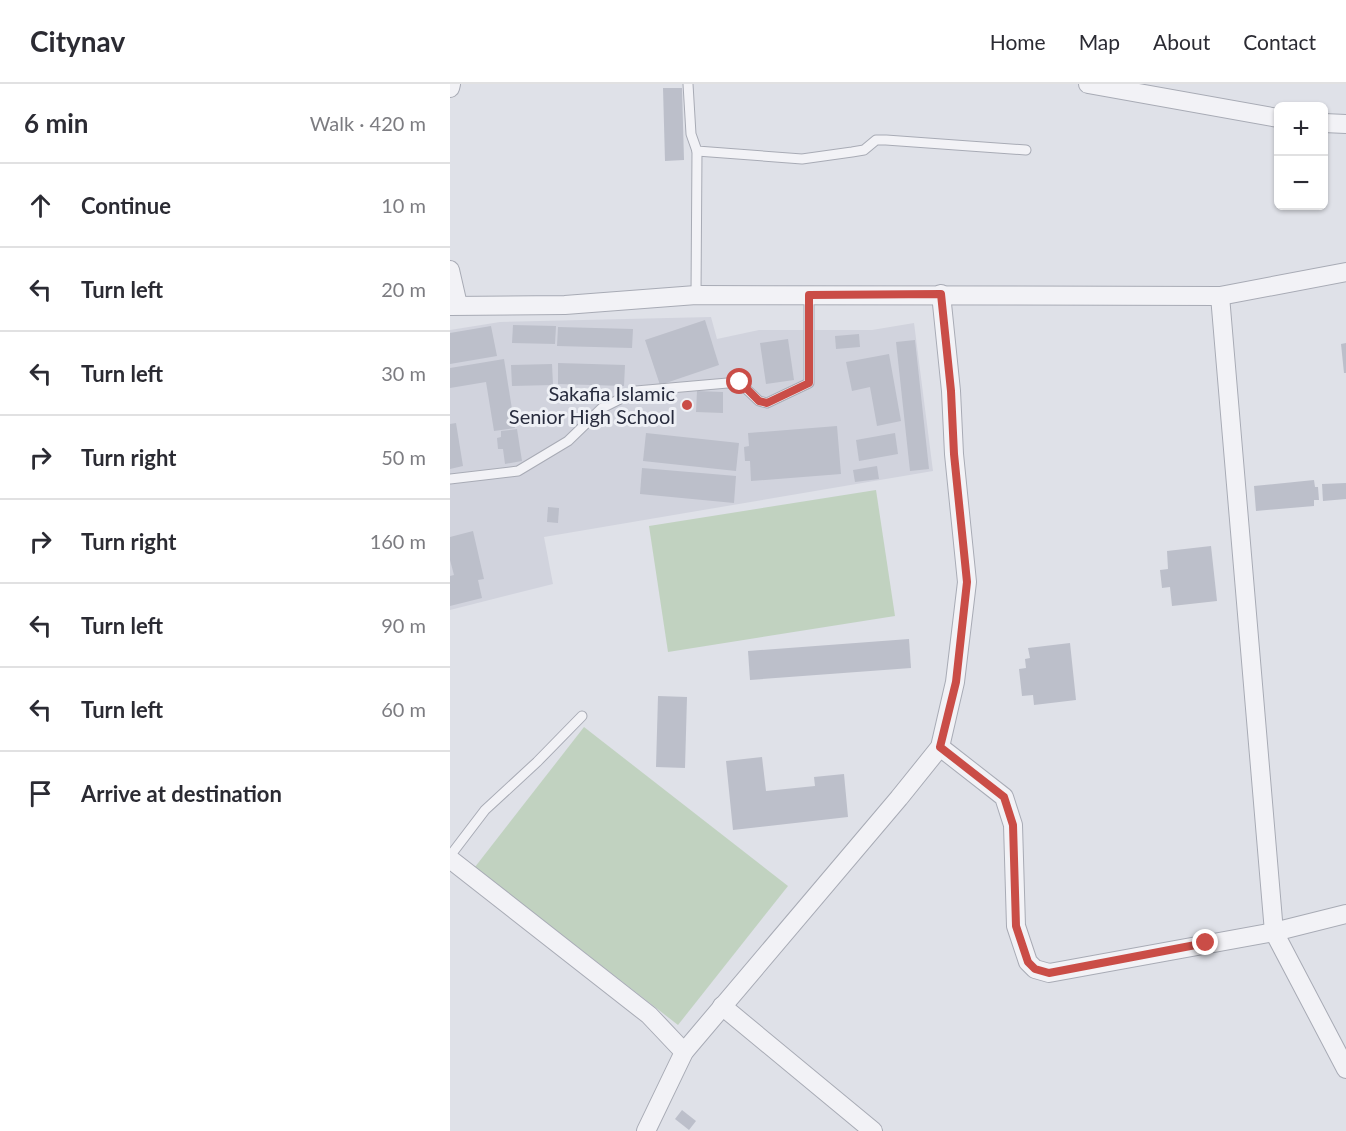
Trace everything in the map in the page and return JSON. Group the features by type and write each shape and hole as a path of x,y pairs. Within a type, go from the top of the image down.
{"street":[{"path":"1088,84 1274,117"},
{"path":"1328,123 1346,124"},
{"path":"450,270 454,306 565,305 696,295 1220,296 1346,272"},
{"path":"646,1131 684,1052 940,747 956,682 967,582 941,294"},
{"path":"1220,296 1274,932 1346,1068"},
{"path":"940,747 1004,797 1013,825 1016,926 1028,962 1035,969 1049,973 1274,932 1346,914"},
{"path":"450,858 650,1015 684,1052"},
{"path":"722,1006 873,1131"}],"lane":[{"path":"688,84 691,134 697,151 696,295"},
{"path":"697,151 802,159 864,150 876,140 1026,150"},
{"path":"450,479 518,471 568,441 602,408 636,391 740,382 759,401 767,403 809,383 809,295"},
{"path":"450,858 485,810 582,716"}],"shaded area":[{"name":"Sakafia Islamic Senior High School","path":"711,317 717,339 759,330 872,330 914,323 933,471 544,537 553,584 450,610 450,330 500,322"}],"green space":[{"path":"876,490 895,616 668,652 649,526"},
{"path":"584,727 788,886 678,1025 475,867"}],"building":[{"path":"663,88 682,88 684,160 665,161"},
{"path":"705,320 719,365 660,385 645,340"},
{"path":"513,325 556,326 555,344 512,343"},
{"path":"491,326 497,356 450,364 450,333"},
{"path":"558,327 633,329 632,348 557,346"},
{"path":"859,334 860,347 836,349 835,336"},
{"path":"788,339 794,380 766,384 760,343"},
{"path":"915,340 929,469 910,471 896,342"},
{"path":"1346,343 1346,373 1344,373 1341,344"},
{"path":"889,354 901,421 877,426 870,387 852,391 846,362"},
{"path":"504,359 515,428 494,431 486,382 450,388 450,368"},
{"path":"558,363 625,365 624,386 558,384"},
{"path":"552,364 553,385 512,386 511,365"},
{"path":"697,391 723,392 723,413 696,412"},
{"path":"456,423 463,466 450,469 450,424"},
{"path":"837,426 841,474 751,481 750,461 745,461 744,447 749,446 748,433"},
{"path":"517,429 522,461 505,464 503,449 498,449 497,438 501,437 501,431"},
{"path":"646,433 739,443 736,471 643,461"},
{"path":"895,433 898,454 859,461 856,440"},
{"path":"877,466 879,479 855,482 853,470"},
{"path":"642,468 736,476 734,503 640,494"},
{"path":"1314,480 1315,487 1318,487 1319,500 1314,500 1314,506 1256,511 1254,486"},
{"path":"1346,483 1346,499 1323,501 1322,484"},
{"path":"548,507 559,508 558,523 547,522"},
{"path":"473,531 484,579 478,580 482,598 450,606 450,576 454,575 450,560 450,537"},
{"path":"1211,546 1217,601 1172,606 1170,587 1162,588 1160,570 1168,569 1167,551"},
{"path":"909,639 911,668 750,680 748,651"},
{"path":"1070,643 1076,700 1034,705 1033,695 1022,696 1019,669 1026,668 1025,659 1030,658 1028,648"},
{"path":"658,696 687,697 685,768 656,767"},
{"path":"762,757 766,791 815,786 814,777 844,774 848,817 733,830 726,761"},
{"path":"682,1110 696,1121 689,1130 675,1119"}],"place":[{"name":"Sakafia Islamic Senior High School","path":"687,405"}],"route":[{"path":"740,382 759,401 767,403 809,383 809,295 941,294 967,582 956,682 940,747 1004,797 1013,825 1016,926 1028,962 1035,969 1049,973 1206,943"}]}
